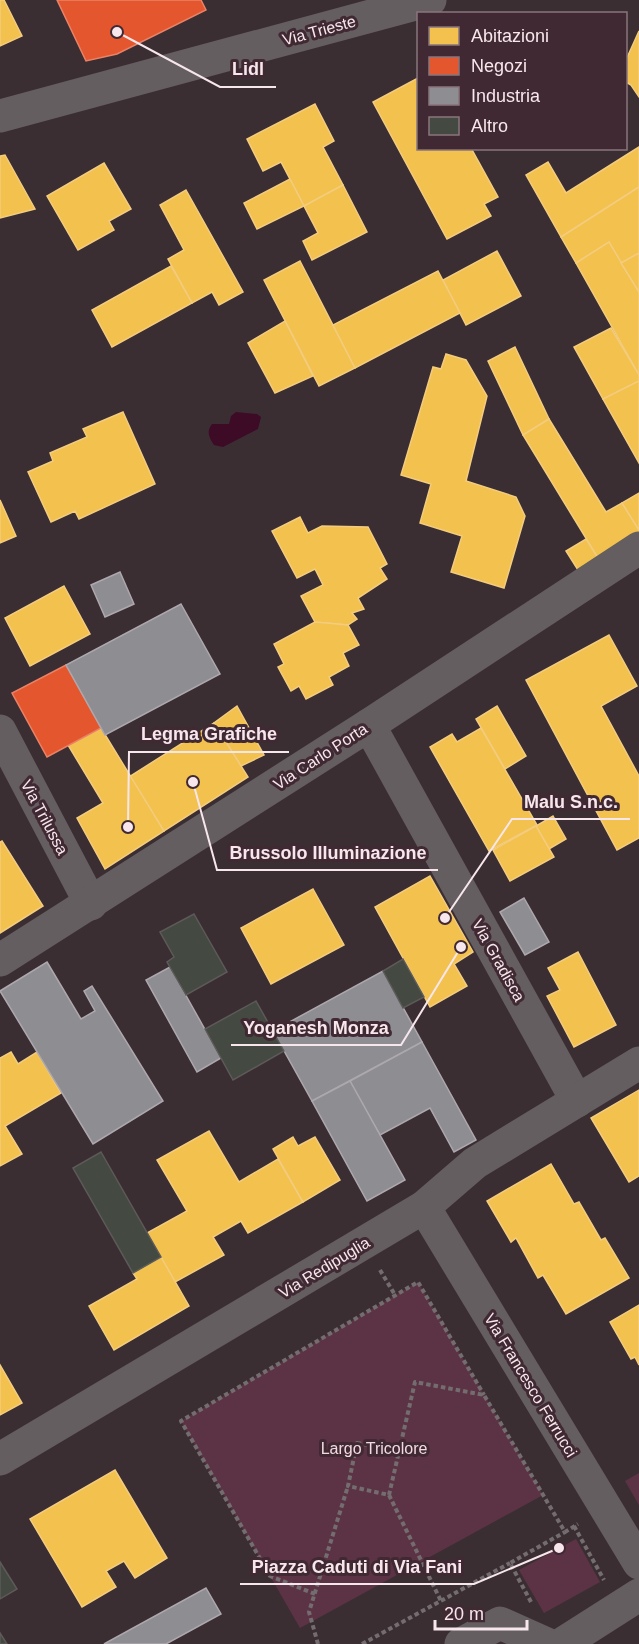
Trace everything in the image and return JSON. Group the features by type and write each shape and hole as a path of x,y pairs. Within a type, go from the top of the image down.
{"street":[{"name":"Via Trieste","path":"0,116 430,0"},
{"name":"Via Carlo Porta","path":"0,960 369,725 639,548"},
{"name":"Via Gradisca","path":"369,725 577,1101"},
{"name":"Via Trilussa","path":"0,730 91,904"},
{"name":"Via Redipuglia","path":"0,1460 424,1208 475,1163 639,1063"},
{"name":"Via Francesco Ferrucci","path":"424,1208 605,1508 638,1558"},
{"path":"562,1644 639,1595"},
{"path":"461,1644 506,1634 548,1644"}],"path":[{"path":"315,1594 270,1576 181,1421 418,1282 565,1532"},
{"path":"441,1601 389,1495 398,1451 415,1382 484,1395"},
{"path":"318,1644 309,1612 348,1486 357,1443 398,1451"},
{"path":"348,1486 389,1495"},
{"path":"362,1644 605,1508"},
{"path":"574,1526 606,1583"},
{"path":"510,1563 536,1610"}],"green space":[{"name":"Largo Tricolore","path":"418,1282 543,1495 300,1628 181,1421"},
{"path":"639,1473 639,1505 625,1481"},
{"path":"576,1539 600,1582 544,1613 519,1570"}],"shaded area":[{"path":"236,412 257,414 261,417 258,429 223,447 214,445 209,434 212,424 229,424 231,416"}],"building: Abitazioni":[{"path":"0,0 4,0 22,36 0,46"},
{"path":"639,31 639,97 627,83 627,58"},
{"path":"417,79 417,150 472,150 498,197 484,204 491,216 447,239 373,102"},
{"path":"315,104 334,141 323,147 343,185 304,206 281,162 263,171 247,139"},
{"path":"639,147 639,187 561,237 526,175 548,162 566,193"},
{"path":"5,155 35,209 0,218 0,156"},
{"path":"104,163 131,209 109,221 114,230 78,250 47,196"},
{"path":"290,179 304,206 257,229 244,203"},
{"path":"343,185 367,232 312,260 303,241 318,233 304,206"},
{"path":"639,187 639,253 621,263 609,242 576,263 561,237"},
{"path":"186,190 243,292 219,305 212,292 192,303 168,259 184,250 160,205"},
{"path":"609,242 639,292 639,375 576,263"},
{"path":"497,251 521,296 466,325 443,280"},
{"path":"639,253 639,292 621,263"},
{"path":"300,261 355,368 319,386 264,280"},
{"path":"171,266 192,303 112,347 92,310"},
{"path":"438,271 460,313 355,368 333,325"},
{"path":"285,321 313,376 275,393 248,343"},
{"path":"611,328 639,375 639,381 603,399 574,347"},
{"path":"515,347 549,419 523,435 488,361"},
{"path":"446,354 466,360 487,396 466,481 516,497 525,516 504,588 451,572 462,536 420,523 431,484 401,475 433,367 441,369"},
{"path":"639,381 639,463 603,399"},
{"path":"123,412 155,484 79,519 75,511 51,522 28,472 53,461 50,453 87,437 83,429"},
{"path":"549,419 606,512 622,503 639,530 639,533 598,558 523,435"},
{"path":"639,493 639,530 622,503"},
{"path":"0,500 16,536 0,543"},
{"path":"300,517 308,533 322,526 368,527 387,564 380,568 387,579 358,598 364,609 352,613 357,619 348,625 315,622 301,596 323,585 315,569 297,578 272,531"},
{"path":"586,539 598,558 578,570 566,551"},
{"path":"64,586 90,634 30,666 5,618"},
{"path":"315,622 348,625 359,645 343,653 349,666 329,677 333,685 306,699 299,686 291,691 278,667 284,664 274,644"},
{"path":"609,635 637,686 601,706 639,776 639,838 617,850 526,680"},
{"path":"237,706 264,755 241,766 214,723"},
{"path":"497,706 526,756 505,769 476,719"},
{"path":"214,723 248,777 164,831 129,777"},
{"path":"101,728 164,831 105,869 77,818 103,803 68,745"},
{"path":"481,728 537,825 489,851 430,747 452,734 457,742"},
{"path":"553,816 566,839 549,849 536,826"},
{"path":"536,826 554,857 510,881 493,850"},
{"path":"2,841 43,906 0,933 0,842"},
{"path":"430,876 473,952 454,964 467,986 430,1007 375,907"},
{"path":"313,889 344,945 271,984 241,928"},
{"path":"578,952 616,1025 574,1047 547,996 560,990 548,968"},
{"path":"11,1052 18,1064 37,1052 61,1093 5,1126 22,1154 0,1166 0,1058"},
{"path":"639,1090 639,1176 629,1182 591,1118"},
{"path":"209,1131 239,1182 278,1159 303,1202 248,1233 241,1221 213,1237 224,1255 175,1282 147,1233 187,1211 157,1160"},
{"path":"293,1137 298,1146 315,1137 340,1180 303,1202 273,1149"},
{"path":"551,1164 574,1204 579,1202 601,1240 605,1238 629,1278 566,1314 543,1275 538,1278 516,1238 511,1242 487,1201"},
{"path":"161,1257 189,1306 114,1350 89,1306 137,1279 133,1273"},
{"path":"639,1305 639,1365 635,1357 631,1359 610,1322"},
{"path":"0,1365 22,1403 0,1415"},
{"path":"115,1470 167,1558 135,1578 124,1561 106,1571 116,1587 82,1607 30,1519"}],"building: Negozi":[{"path":"57,0 201,0 206,10 117,54 86,61"},
{"path":"66,665 101,728 47,757 12,693"}],"building: Industria":[{"path":"120,572 134,604 105,617 91,585"},
{"path":"181,604 220,674 105,735 66,665"},
{"path":"524,898 549,942 525,955 500,912"},
{"path":"47,962 81,1019 95,1011 84,991 92,986 163,1101 93,1144 0,991"},
{"path":"170,967 221,1058 197,1072 146,980"},
{"path":"383,971 422,1042 312,1101 273,1031"},
{"path":"422,1042 476,1140 454,1152 430,1108 380,1135 350,1081"},
{"path":"350,1081 405,1180 367,1201 312,1101"},
{"path":"206,1588 221,1614 166,1644 104,1644"}],"building: Altro":[{"path":"194,914 227,972 186,995 167,962 174,957 160,932"},
{"path":"403,959 424,997 403,1008 383,971"},
{"path":"256,1001 284,1051 233,1080 205,1029"},
{"path":"101,1152 161,1257 133,1273 73,1168"},
{"path":"0,1562 17,1589 0,1599"},
{"path":"0,1633 7,1644 0,1644"}],"place":[{"name":"Lidl","path":"117,32"},
{"name":"Brussolo Illuminazione","path":"193,782"},
{"name":"Legma Grafiche","path":"128,827"},
{"name":"Malu S.n.c.","path":"445,918"},
{"name":"Yoganesh Monza","path":"461,947"},
{"name":"Piazza Caduti di Via Fani","path":"559,1548"}]}
